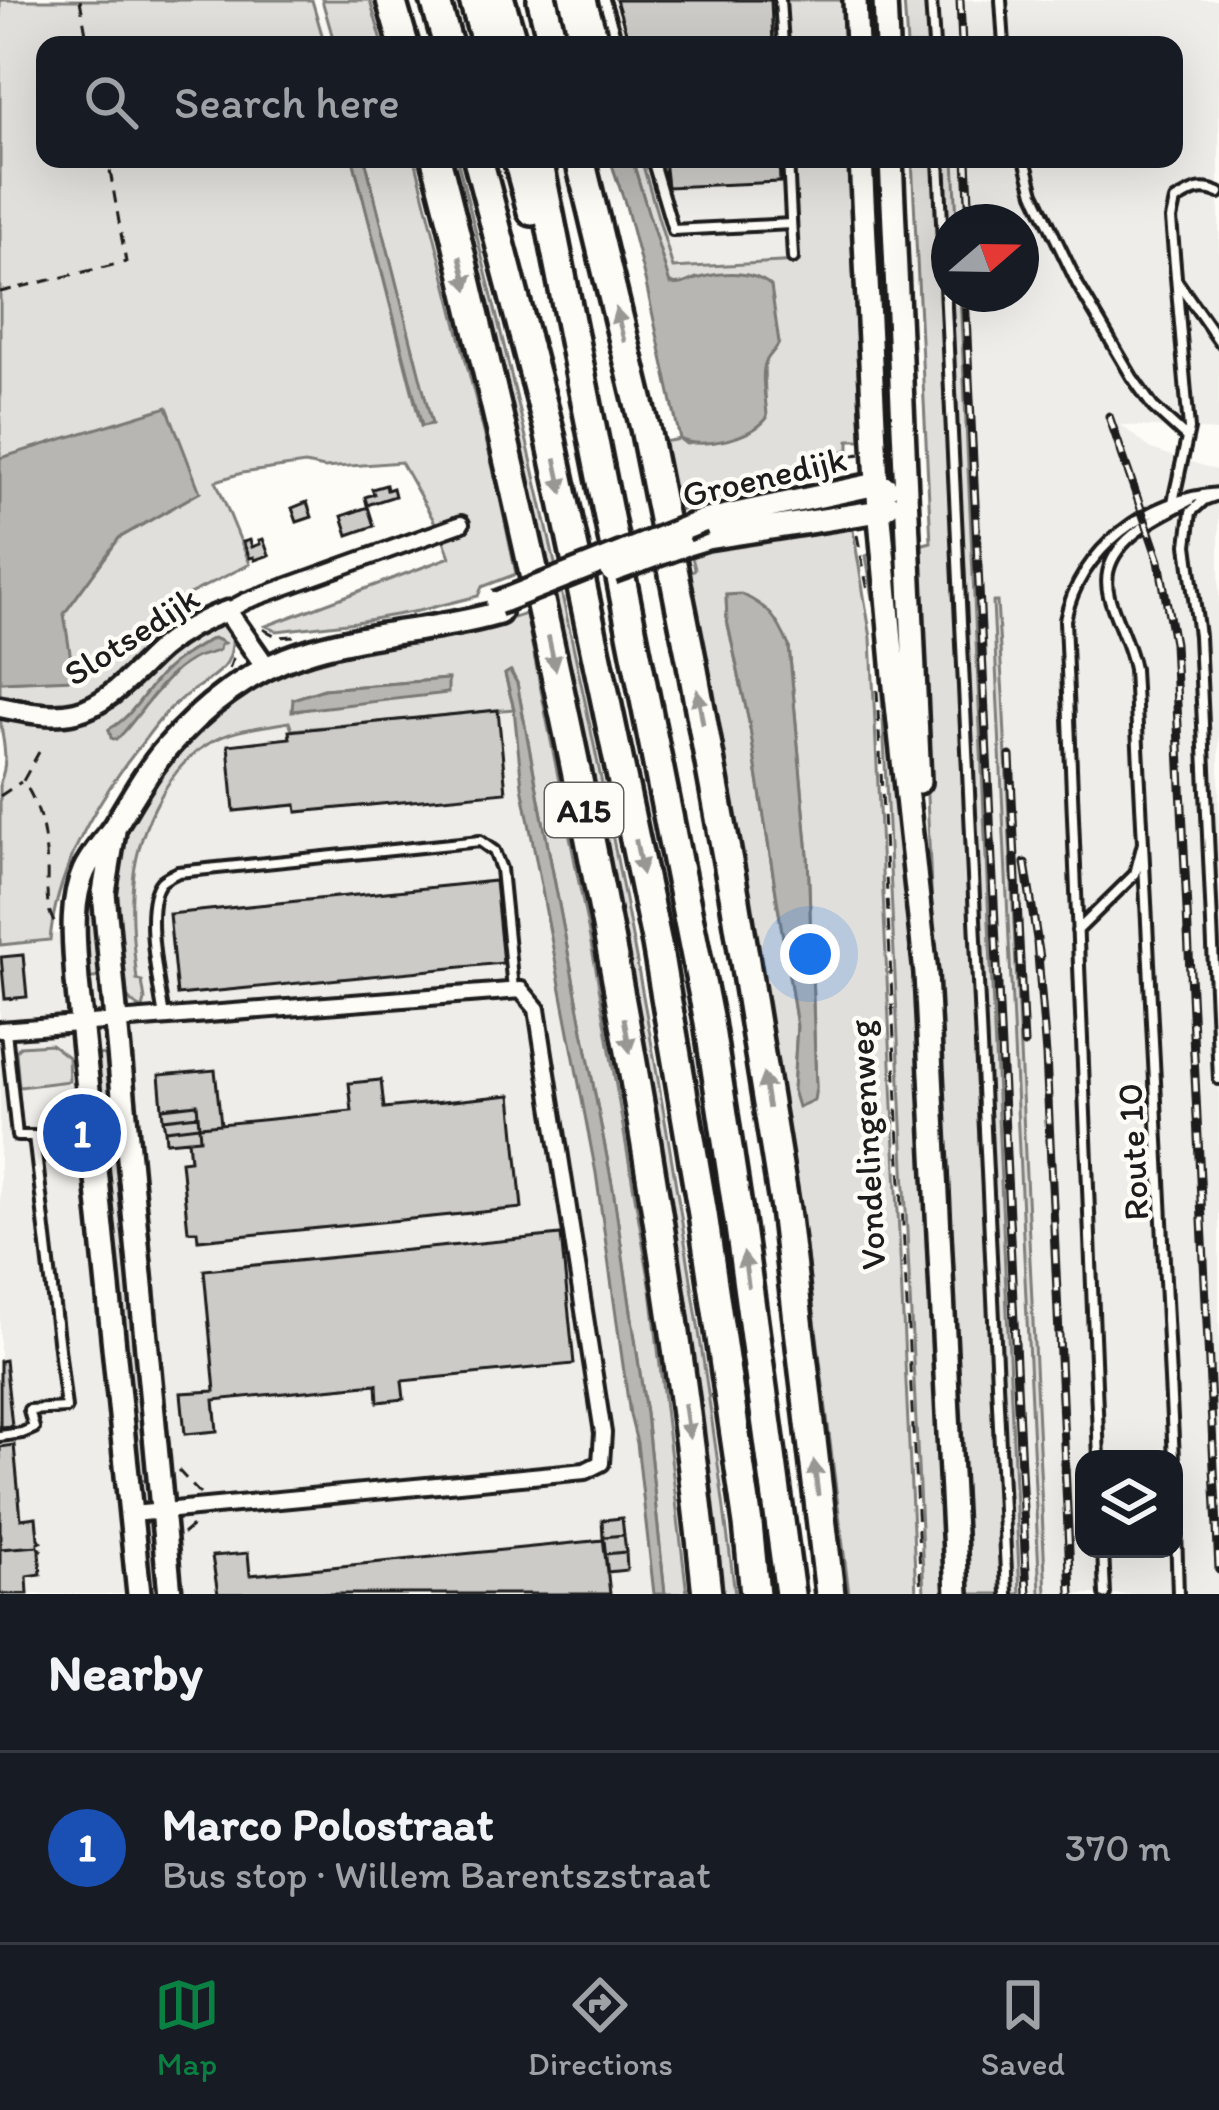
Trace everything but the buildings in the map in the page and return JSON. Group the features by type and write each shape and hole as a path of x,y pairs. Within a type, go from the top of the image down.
{"highway":[{"path":"391,0 401,36"},
{"path":"435,0 445,36"},
{"path":"474,0 484,36"},
{"path":"500,0 510,36"},
{"path":"542,0 551,36"},
{"name":"A15","path":"438,168 539,594 617,978 694,1469 707,1594"},
{"name":"A15","path":"480,168 549,430 657,944 703,1214 755,1594"},
{"name":"A15","path":"520,168 600,470"},
{"name":"A15","path":"540,168 709,1022 790,1594"},
{"path":"582,168 645,428 735,900 784,1210 830,1594"}],"main road":[{"path":"855,0 857,36"},
{"path":"885,0 887,36"},
{"name":"Vondelingenweg","path":"861,168 877,484 926,974 957,1594"},
{"name":"Vondelingenweg","path":"891,168 929,945 926,974"},
{"name":"Groenedijk","path":"498,608 705,530 877,484 904,495"},
{"name":"Groenedijk","path":"139,1594 75,938 84,871 139,786 165,750 226,693 266,667 301,653 498,608 681,546 705,530 880,511 904,495"},
{"path":"844,517 865,525 883,543"},
{"path":"115,826 104,893 170,1594"}],"street":[{"name":"Slotsedijk","path":"0,707 72,713 90,707 163,647 213,616 461,524"},
{"name":"Slotsedijk","path":"227,611 266,667"},
{"path":"3,1030 513,990 521,990 537,1009 603,1433 601,1463 585,1471 132,1514"}],"lane":[{"path":"604,0 615,36"},
{"path":"780,0 782,36"},
{"path":"932,0 934,36"},
{"path":"1001,0 1003,36"},
{"path":"655,168 673,230 791,224"},
{"path":"788,168 793,258"},
{"path":"939,168 1007,1594"},
{"path":"1027,168 1034,193 1078,285 1153,407 1187,438"},
{"path":"1189,521 1177,503 1177,479 1189,429 1171,219 1175,201 1191,192 1207,188 1219,194"},
{"path":"1176,280 1219,341"},
{"path":"1099,1450 1064,634 1067,609 1094,560 1117,533 1144,515 1202,494 1219,494"},
{"path":"1219,494 1196,505 1186,544 1199,636 1219,1078"},
{"name":"Route 10","path":"1173,1450 1135,669 1108,592 1108,575 1110,562 1126,541 1177,503"},
{"path":"164,1018 153,902 161,882 178,872 480,841 494,851 501,869 513,990"},
{"path":"1076,932 1135,874 1143,843"},
{"path":"0,1436 34,1428 29,1410 66,1408 34,1136 16,1136 3,1030"},
{"path":"1103,1558 1105,1594"},
{"name":"Route 10","path":"1177,1558 1178,1594"}],"path":[{"path":"80,0 86,36"},
{"path":"0,292 126,262 110,168"},
{"path":"860,550 869,596"},
{"name":"Vondelingenweg","path":"877,690 921,1594"},
{"path":"0,796 23,781 39,752"},
{"path":"23,781 42,819 48,907 61,929"}],"shaded area":[{"path":"0,0 312,0 322,36 36,36 36,168 355,168 421,426 431,423 367,168 417,168 516,574 482,587 478,596 418,611 277,631 266,626 450,557 401,462 324,468 305,464 242,473 216,481 250,564 155,611 166,633 89,698 62,704 0,695 0,682 73,678 63,614 119,538 200,492 0,458"},
{"path":"322,0 370,0 380,36 332,36"},
{"path":"786,0 847,0 849,36 788,36"},
{"path":"904,0 928,0 930,36 906,36"},
{"path":"937,0 1219,0 1219,431 1121,425 1151,449 1219,471 1219,1594 1012,1594 952,312 1039,312 1039,204 948,204 946,168 1183,168 1183,36 939,36"},
{"path":"355,168 367,168 432,424 422,426"},
{"path":"449,168 459,168 502,336 620,872 684,1232 735,1594 721,1594 686,1328"},
{"path":"613,168 635,168 670,284 737,274 771,286 779,343 764,368 767,418 750,431 713,442 680,439"},
{"path":"635,168 644,168 673,268 799,261 794,168 848,168 861,440 849,440 849,449 804,480 677,511 663,442 719,440 759,426 766,418 767,358 696,278 679,286 668,282"},
{"path":"644,168 795,168 800,261 673,268"},
{"path":"870,168 881,168 892,392 881,392"},
{"path":"912,168 935,168 931,312 942,312 1004,1594 962,1594 916,546 931,542"},
{"path":"943,168 954,168 956,204 945,204"},
{"path":"950,312 961,312 1020,1594 1010,1594"},
{"path":"167,407 200,492 119,538 64,614 74,679 0,682 0,458"},
{"path":"853,530 871,638 916,1594 849,1594 805,1240 689,573 695,569 691,553 748,541","holes":["726,595 789,646 808,855 816,1088 793,1090 797,1026"]},
{"path":"877,551 918,962 948,1594 924,1594 879,634 866,556"},
{"path":"741,594 771,614 789,646 808,855 816,1088 814,1100 798,1107 793,1090 797,1026 749,722 727,620 726,595"},
{"path":"993,602 997,602 1003,695 1046,1594 1040,1594"},
{"path":"526,614 596,969 651,1290 687,1594 665,1594 646,1414 613,1189 511,671 505,675 514,709 292,730 289,722 237,732 199,750 165,788 145,829 134,871 132,913 143,1009 126,995 119,974 114,882 121,837 149,785 221,707 276,671 301,661 432,640","holes":["447,679 298,711 293,699 324,689"]},
{"path":"217,626 232,628 226,664 165,714 93,814 61,887 50,940 0,945 0,782 5,755 0,711 61,719","holes":["213,638 220,641 177,669 115,739 109,730 169,667"]},
{"path":"213,638 224,643 219,650 181,666 124,732 116,740 111,738 109,729 164,672"},
{"path":"510,671 517,683 613,1189 646,1414 665,1594 654,1594 637,1443 596,1173 522,786 514,709 505,674"},
{"path":"448,679 448,693 292,711 293,699 324,689"},
{"path":"515,692 597,1143 659,1594 0,1594 0,944 126,921 129,861 169,771 229,731"},
{"path":"87,894 96,894 105,977 82,979 80,956"},
{"path":"51,1044 68,1057 69,1081 19,1087 16,1052 20,1046"},
{"path":"113,1053 155,1479 133,1482 90,1056"}],"railway":[{"path":"960,0 962,36"},
{"path":"967,168 969,204"},
{"path":"966,312 1027,1594"},
{"path":"1109,416 1159,561 1174,643 1219,1570"},
{"path":"1010,756 1024,1044"},
{"path":"1025,863 1040,958"},
{"path":"1037,942 1071,1594"}],"place":[{"name":"Marco Polostraat","path":"82,1133"}]}
